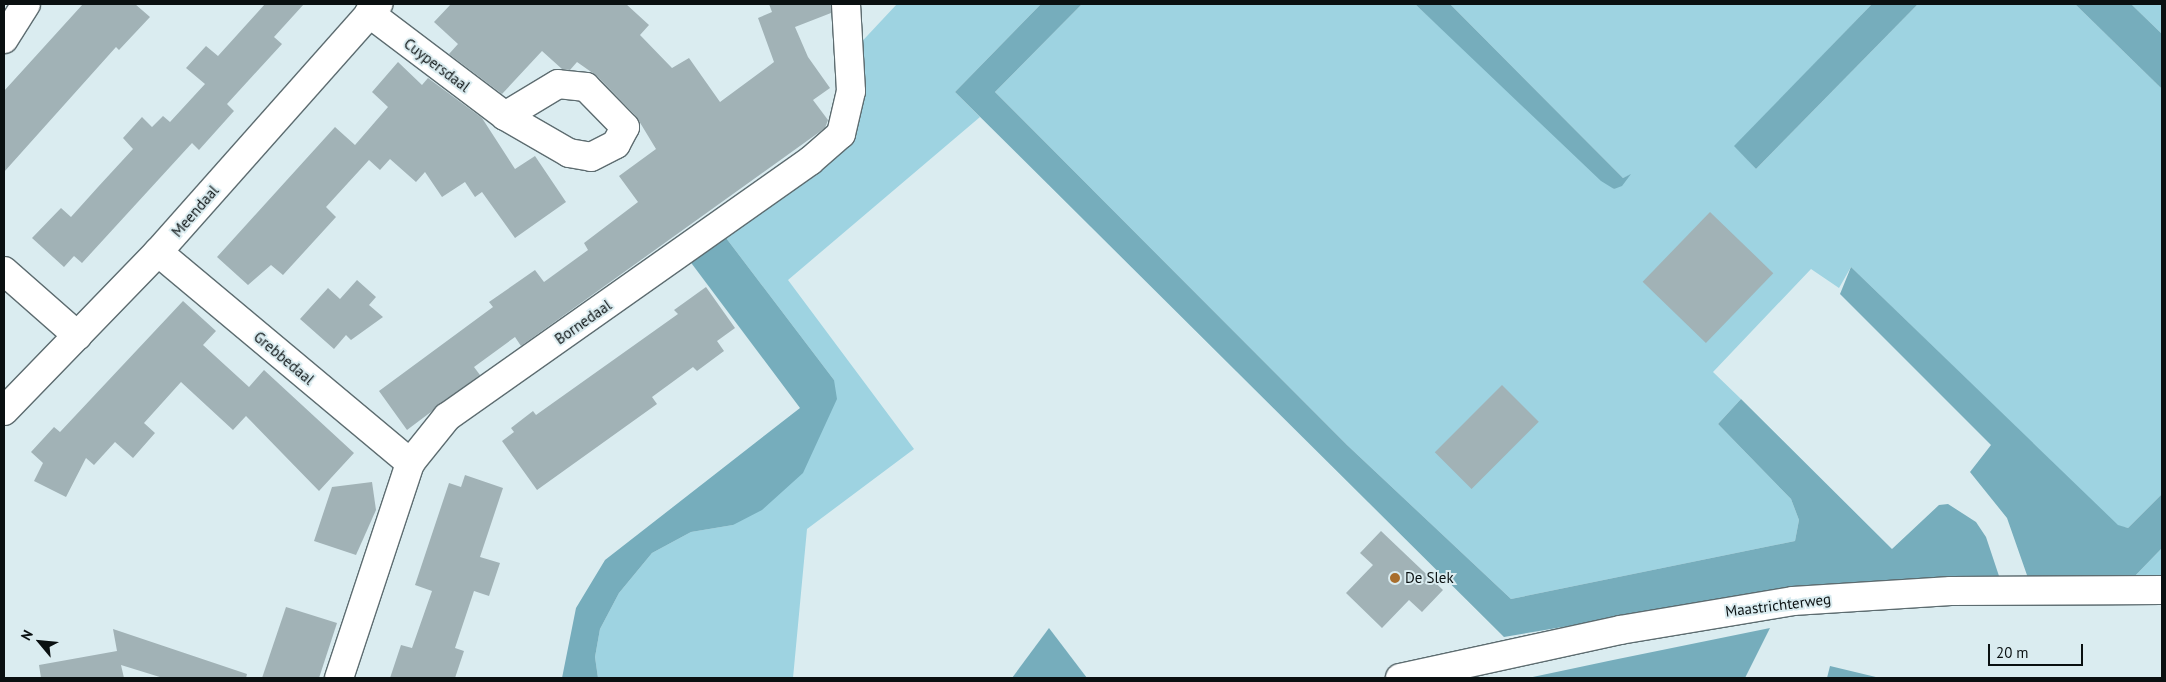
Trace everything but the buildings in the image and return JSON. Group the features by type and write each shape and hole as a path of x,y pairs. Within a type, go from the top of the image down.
{"street":[{"path":"4,39 26,4"},
{"name":"Bornedaal","path":"339,678 410,463 447,417 810,161 841,134 851,91 846,4"},
{"name":"Cuypersdaal","path":"374,8 505,116"},
{"name":"Meendaal","path":"4,411 158,252 374,8"},
{"name":"Grebbedaal","path":"158,252 410,463"},
{"path":"4,271 78,336"},
{"name":"Maastrichterweg","path":"1400,678 1620,630 1793,601 1951,591 2162,590"}],"shaded area":[{"path":"897,4 1041,4 955,92 980,117 788,280 914,449 807,529 793,678 598,678 595,657 600,629 619,593 652,553 691,532 733,525 834,380 723,234 837,148 853,51"},
{"path":"1041,4 1082,4 995,92 1347,445 1511,599 1795,541 1799,520 1791,499 1718,424 1741,399 1892,549 1939,505 1948,504 1976,522 1986,537 2000,579 1729,599 1504,637 955,92"},
{"path":"1082,4 1415,4 1614,189 1630,175 1623,178 1450,4 1872,4 1735,146 1756,169 1918,4 2075,4 2162,89 2162,494 2128,528 2118,526 1851,267 1839,288 1811,269 1713,372 1741,399 1718,424 1791,499 1799,520 1795,541 1511,599 1347,445 995,92"},
{"path":"1415,4 1450,4 1623,178 1631,174 1622,186 1614,189 1601,181"},
{"path":"1872,4 1918,4 1756,169 1734,146"},
{"path":"2075,4 2131,4 2162,34 2162,89"},
{"path":"2131,4 2162,4 2162,34"},
{"path":"723,234 834,380 837,399 803,473 762,510 733,525 691,532 652,553 619,593 600,629 595,657 598,678 562,678 576,608 605,560 800,408 689,260"},
{"path":"1851,267 2118,525 2128,528 2162,494 2162,548 2132,579 2028,578 2007,518 1970,472 1991,445 1840,294"},
{"path":"2162,548 2162,579 2132,579"},
{"path":"1049,628 1087,678 1012,678"},
{"path":"1770,628 1745,678 1528,678 1613,660"},
{"path":"1830,666 1880,678 1827,678"}],"place":[{"name":"De Slek","path":"1395,578"}]}
